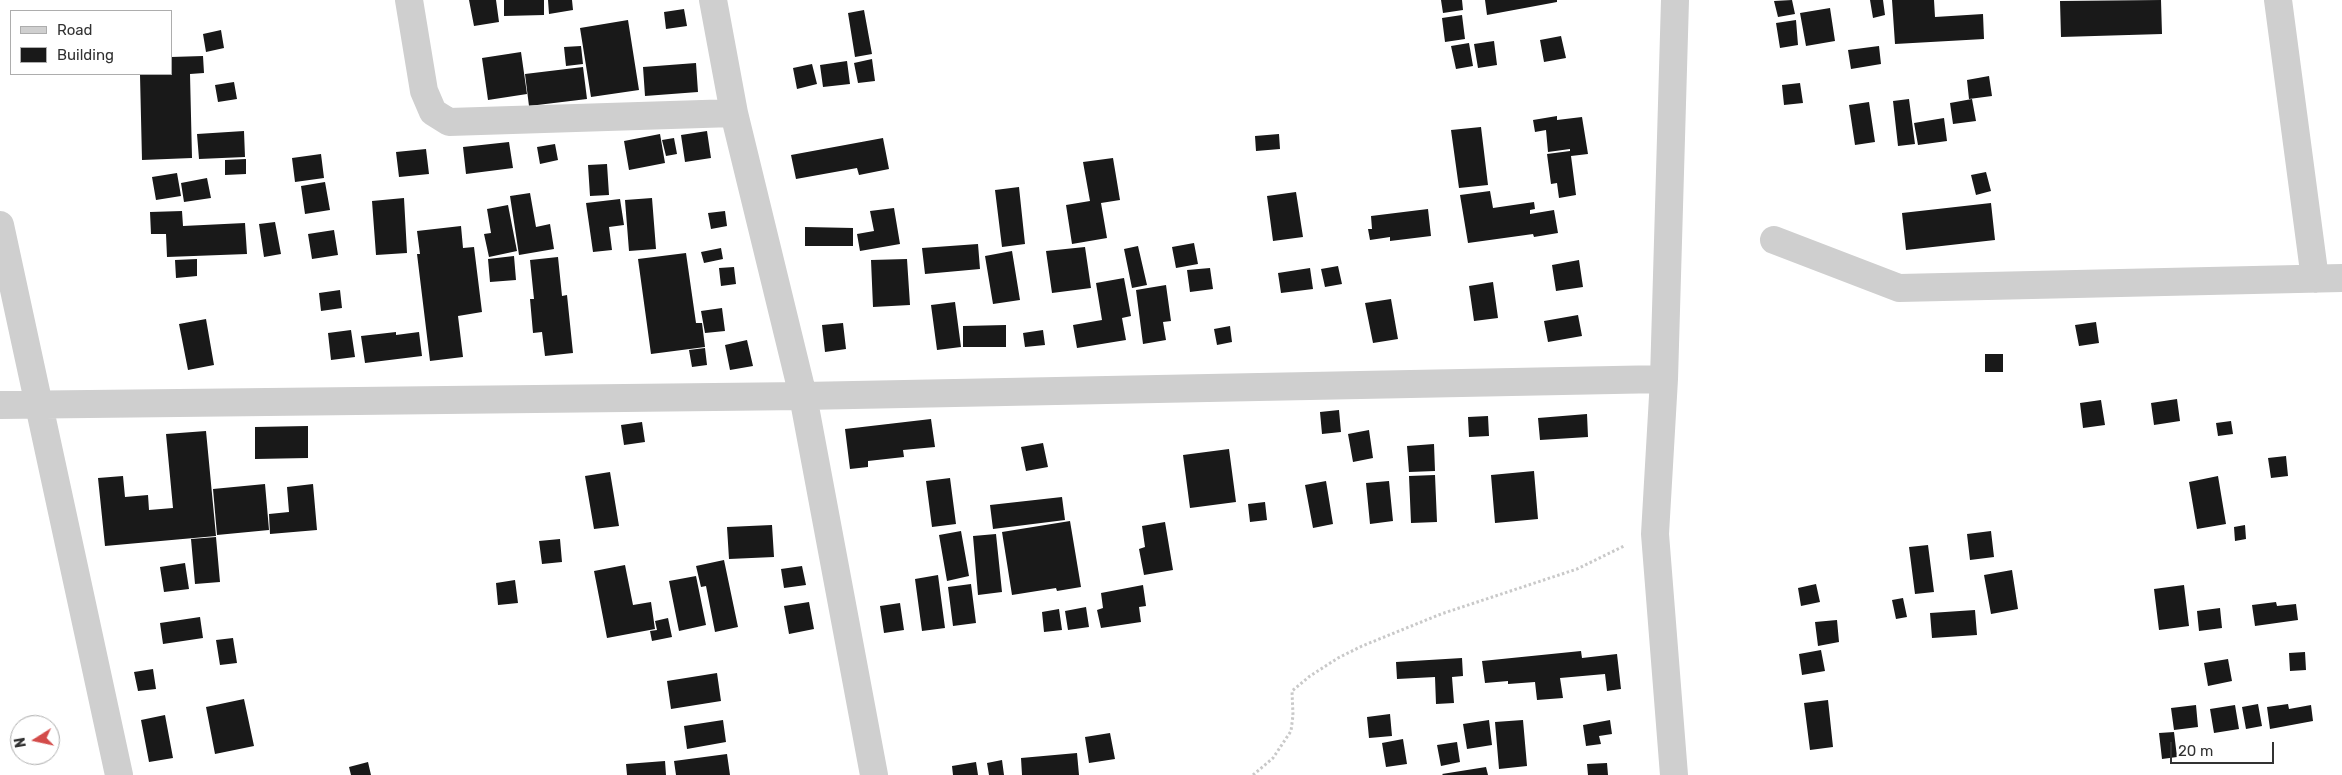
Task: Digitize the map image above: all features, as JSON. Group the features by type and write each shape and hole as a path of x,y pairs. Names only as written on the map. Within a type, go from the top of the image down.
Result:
{"street":[{"path":"409,0 424,91 433,112 449,122 734,113"},
{"path":"713,0 734,113 803,396 874,775"},
{"path":"1674,775 1655,534 1664,379 1675,0"},
{"path":"2278,0 2315,279"},
{"path":"0,225 119,775"},
{"path":"1774,240 1899,288 2342,278"},
{"path":"0,405 803,396 1664,379"}],"path":[{"path":"1253,775 1272,758 1290,731 1293,715 1292,691 1310,676 1338,658 1362,646 1441,614 1577,570 1614,550 1655,534"}],"building":[{"path":"469,0 496,0 499,22 474,26"},
{"path":"504,0 544,0 544,15 504,16"},
{"path":"548,0 572,0 573,10 549,14"},
{"path":"1441,0 1462,0 1463,10 1443,13"},
{"path":"1485,0 1557,0 1557,2 1487,15"},
{"path":"1792,0 1795,14 1778,17 1774,1"},
{"path":"1870,0 1883,0 1885,15 1873,18"},
{"path":"1892,0 1934,0 1935,17 1983,14 1984,39 1895,44"},
{"path":"2161,0 2162,34 2061,37 2060,1"},
{"path":"1830,8 1835,41 1806,46 1800,13"},
{"path":"684,9 687,26 666,29 664,12"},
{"path":"864,10 872,54 855,57 848,13"},
{"path":"1462,15 1465,39 1445,42 1442,18"},
{"path":"628,20 639,90 591,97 580,28"},
{"path":"1796,20 1798,45 1780,48 1776,23"},
{"path":"221,30 224,48 206,52 203,34"},
{"path":"1561,36 1566,58 1544,62 1540,40"},
{"path":"1494,41 1497,65 1478,68 1474,44"},
{"path":"1469,43 1473,66 1456,69 1451,46"},
{"path":"581,46 583,64 566,66 564,47"},
{"path":"1879,46 1881,64 1851,69 1848,50"},
{"path":"521,52 527,94 488,100 482,58"},
{"path":"203,56 204,73 190,74 192,158 142,160 140,75 172,75 172,57"},
{"path":"872,59 875,81 858,83 854,63"},
{"path":"847,61 850,84 823,87 820,65"},
{"path":"696,63 698,92 645,96 643,67"},
{"path":"812,64 817,84 797,89 793,68"},
{"path":"583,67 587,99 529,106 525,74"},
{"path":"1989,76 1992,96 1969,99 1967,80"},
{"path":"234,82 237,99 218,102 215,85"},
{"path":"1800,83 1803,103 1784,105 1782,85"},
{"path":"1909,99 1915,144 1898,146 1893,101"},
{"path":"1972,99 1976,121 1953,124 1950,103"},
{"path":"1869,102 1875,142 1855,145 1849,105"},
{"path":"1557,116 1557,120 1582,117 1588,154 1571,156 1576,195 1559,198 1557,183 1551,184 1547,154 1570,151 1570,149 1548,152 1546,130 1535,132 1533,120"},
{"path":"1944,118 1947,141 1918,145 1914,123"},
{"path":"1481,127 1488,185 1459,188 1451,130"},
{"path":"244,131 245,157 199,159 197,134"},
{"path":"707,131 711,158 685,162 681,135"},
{"path":"660,134 665,163 629,170 624,141"},
{"path":"1279,134 1280,149 1256,151 1255,136"},
{"path":"674,138 677,154 666,156 662,140"},
{"path":"883,138 889,169 859,175 857,168 796,179 791,155"},
{"path":"509,142 513,168 466,174 463,147"},
{"path":"555,144 558,160 540,164 537,147"},
{"path":"426,149 429,174 399,177 396,152"},
{"path":"321,154 324,178 295,182 292,158"},
{"path":"1113,158 1120,200 1101,203 1107,238 1072,244 1066,205 1090,201 1083,162"},
{"path":"246,159 246,174 225,175 225,160"},
{"path":"607,164 609,195 590,196 588,165"},
{"path":"1986,172 1991,191 1976,195 1971,175"},
{"path":"177,173 181,196 156,200 152,177"},
{"path":"207,178 211,198 184,202 181,183"},
{"path":"325,182 330,210 305,214 301,186"},
{"path":"1019,187 1025,244 1002,247 995,190"},
{"path":"1490,191 1493,208 1534,202 1535,209 1530,210 1530,214 1554,210 1558,233 1534,237 1533,234 1468,243 1460,195"},
{"path":"1296,192 1303,237 1273,241 1267,196"},
{"path":"530,193 536,227 550,224 554,249 519,255 510,196"},
{"path":"404,198 407,253 376,255 372,201"},
{"path":"652,198 656,249 629,251 625,200"},
{"path":"620,199 624,225 609,227 612,250 593,252 586,203"},
{"path":"1991,203 1995,240 1906,250 1902,213"},
{"path":"508,205 517,251 489,257 484,234 491,233 487,209"},
{"path":"894,208 900,244 860,251 857,234 874,231 870,211"},
{"path":"1428,209 1431,236 1390,241 1390,237 1370,240 1368,229 1372,229 1371,216"},
{"path":"182,211 183,226 245,223 247,254 167,257 166,234 151,234 150,212"},
{"path":"725,211 727,226 711,229 708,213"},
{"path":"275,222 281,254 264,257 259,224"},
{"path":"461,226 463,248 474,247 482,312 458,316 463,357 430,361 417,254 420,254 417,231"},
{"path":"805,227 853,228 853,246 805,246"},
{"path":"334,230 338,255 312,259 308,234"},
{"path":"1194,243 1198,264 1176,268 1172,247"},
{"path":"978,244 980,269 925,274 922,248"},
{"path":"1138,246 1147,285 1132,288 1124,249"},
{"path":"1085,247 1091,288 1052,293 1046,251"},
{"path":"721,248 723,259 704,263 701,252"},
{"path":"1012,251 1020,300 993,304 985,256"},
{"path":"686,253 696,323 702,323 705,347 651,354 638,259"},
{"path":"514,256 516,280 490,282 488,259"},
{"path":"558,257 562,296 567,295 573,353 545,356 542,332 533,333 530,299 534,299 530,260"},
{"path":"197,259 197,276 176,278 175,260"},
{"path":"907,259 910,305 873,307 871,260"},
{"path":"1579,260 1583,287 1556,291 1552,265"},
{"path":"1338,266 1342,284 1325,287 1321,269"},
{"path":"734,267 736,284 721,286 719,268"},
{"path":"1210,268 1213,289 1190,292 1187,270"},
{"path":"1310,268 1313,289 1281,293 1278,273"},
{"path":"1124,278 1131,316 1122,318 1126,340 1077,348 1073,325 1102,320 1096,283"},
{"path":"1493,282 1498,318 1474,321 1469,286"},
{"path":"1166,285 1171,321 1163,322 1166,340 1143,344 1136,290"},
{"path":"340,290 342,308 321,311 319,293"},
{"path":"1391,299 1398,339 1373,343 1365,303"},
{"path":"955,302 961,347 937,350 931,305"},
{"path":"722,308 725,331 705,333 701,311"},
{"path":"1578,315 1582,336 1548,342 1544,321"},
{"path":"206,319 214,365 188,370 179,324"},
{"path":"2096,322 2099,343 2079,346 2075,325"},
{"path":"843,323 846,349 825,352 822,325"},
{"path":"1006,325 1006,347 963,347 963,326"},
{"path":"1230,326 1232,342 1217,345 1214,329"},
{"path":"351,330 355,357 331,360 328,333"},
{"path":"1043,330 1045,345 1025,347 1023,333"},
{"path":"396,332 396,335 419,332 422,356 365,363 361,336"},
{"path":"747,340 753,366 730,370 725,345"},
{"path":"705,348 707,365 692,367 689,350"},
{"path":"1985,354 2003,354 2003,372 1985,372"},
{"path":"2177,399 2180,421 2154,425 2151,403"},
{"path":"2101,400 2105,425 2083,428 2080,403"},
{"path":"1339,410 1341,432 1322,434 1320,412"},
{"path":"1587,414 1588,437 1540,440 1538,418"},
{"path":"1488,416 1489,436 1469,437 1468,417"},
{"path":"931,419 935,447 903,450 904,457 868,461 868,467 850,469 845,429"},
{"path":"2231,421 2233,434 2218,436 2216,423"},
{"path":"642,422 645,442 624,445 621,425"},
{"path":"308,426 308,458 255,459 255,427"},
{"path":"1369,430 1373,458 1353,462 1348,434"},
{"path":"206,431 216,536 105,546 98,478 123,476 125,497 148,495 149,510 173,508 166,434"},
{"path":"1043,443 1048,467 1026,471 1021,447"},
{"path":"1434,444 1435,471 1409,472 1407,446"},
{"path":"1229,449 1236,502 1190,508 1183,455"},
{"path":"2286,456 2288,476 2271,478 2268,458"},
{"path":"1534,471 1538,519 1495,523 1491,475"},
{"path":"610,472 619,526 594,529 585,476"},
{"path":"1435,475 1437,522 1411,523 1409,476"},
{"path":"2218,476 2226,524 2197,529 2189,482"},
{"path":"950,478 956,524 932,527 926,481"},
{"path":"1326,481 1333,524 1313,528 1305,485"},
{"path":"1389,481 1393,521 1370,524 1366,483"},
{"path":"265,484 269,530 217,535 213,489"},
{"path":"313,484 317,530 270,534 269,514 289,512 287,487"},
{"path":"1062,497 1065,520 993,529 990,505"},
{"path":"1265,502 1267,520 1250,522 1248,504"},
{"path":"1070,521 1081,587 1057,591 1056,588 1012,595 1002,532"},
{"path":"1165,522 1173,570 1144,575 1139,549 1145,547 1142,526"},
{"path":"772,525 774,557 729,559 727,527"},
{"path":"2245,525 2246,539 2235,541 2234,527"},
{"path":"961,531 969,576 947,581 939,535"},
{"path":"1991,531 1994,557 1970,560 1967,534"},
{"path":"996,534 1002,592 978,595 973,536"},
{"path":"216,537 220,582 195,584 191,539"},
{"path":"560,539 562,562 542,564 539,541"},
{"path":"1928,545 1934,592 1915,594 1909,547"},
{"path":"724,560 738,627 715,632 706,586 701,587 696,566"},
{"path":"185,563 189,589 164,592 160,567"},
{"path":"625,565 633,605 651,602 655,629 607,638 594,571"},
{"path":"802,566 806,585 784,588 781,569"},
{"path":"2012,570 2018,609 1991,614 1984,575"},
{"path":"938,575 945,628 922,631 915,579"},
{"path":"696,576 706,625 679,631 669,581"},
{"path":"515,580 518,603 498,605 496,583"},
{"path":"971,584 976,623 953,626 948,587"},
{"path":"1816,584 1820,602 1801,606 1798,588"},
{"path":"1143,585 1146,606 1139,607 1141,622 1101,628 1097,610 1103,608 1101,593"},
{"path":"2184,585 2189,626 2159,630 2154,589"},
{"path":"1903,598 1907,617 1896,619 1892,600"},
{"path":"809,602 814,629 789,634 784,606"},
{"path":"2276,602 2277,606 2296,604 2298,620 2255,626 2252,605"},
{"path":"900,603 904,630 884,633 880,606"},
{"path":"1086,607 1089,627 1068,630 1065,611"},
{"path":"2220,608 2222,628 2199,631 2197,611"},
{"path":"1059,609 1062,630 1044,632 1042,612"},
{"path":"1975,610 1977,635 1932,638 1930,613"},
{"path":"200,617 203,638 163,644 160,623"},
{"path":"668,618 672,637 652,641 650,631 657,630 655,621"},
{"path":"1837,620 1839,642 1818,646 1815,622"},
{"path":"233,638 237,663 220,665 216,640"},
{"path":"1821,650 1825,671 1802,675 1799,654"},
{"path":"1581,651 1582,658 1617,654 1621,689 1607,691 1605,674 1560,678 1563,698 1537,700 1535,682 1508,684 1508,681 1485,683 1482,661"},
{"path":"2305,652 2306,670 2290,671 2289,653"},
{"path":"1462,658 1463,676 1452,677 1454,703 1436,704 1435,677 1397,679 1396,662"},
{"path":"2228,659 2232,681 2208,686 2204,663"},
{"path":"153,669 156,689 138,691 134,672"},
{"path":"717,673 721,701 671,709 667,681"},
{"path":"244,699 254,746 215,754 206,707"},
{"path":"1828,700 1833,747 1810,750 1804,703"},
{"path":"2258,704 2262,726 2246,729 2242,707"},
{"path":"2288,704 2289,709 2311,705 2313,721 2270,729 2267,707"},
{"path":"2196,705 2198,727 2174,730 2171,708"},
{"path":"2235,705 2239,729 2214,733 2210,709"},
{"path":"1390,714 1392,736 1369,738 1367,717"},
{"path":"165,715 173,758 149,762 141,720"},
{"path":"723,720 726,742 687,749 684,726"},
{"path":"1489,720 1492,745 1467,749 1463,724"},
{"path":"1523,720 1527,766 1499,769 1495,722"},
{"path":"1610,720 1612,734 1599,736 1601,744 1586,746 1583,725"},
{"path":"2174,732 2177,757 2162,759 2159,733"},
{"path":"1110,733 1115,759 1089,763 1085,737"},
{"path":"1403,739 1407,764 1386,767 1382,743"},
{"path":"1457,742 1460,762 1441,766 1437,745"},
{"path":"1077,753 1079,775 1022,775 1021,758"},
{"path":"727,754 730,775 676,775 674,761"},
{"path":"1002,760 1004,775 989,775 987,763"},
{"path":"665,761 666,775 627,775 626,764"},
{"path":"368,762 371,775 351,775 349,767"},
{"path":"976,762 978,775 953,775 952,766"},
{"path":"1607,763 1608,775 1588,775 1587,764"},
{"path":"1486,767 1488,775 1442,774"}]}
